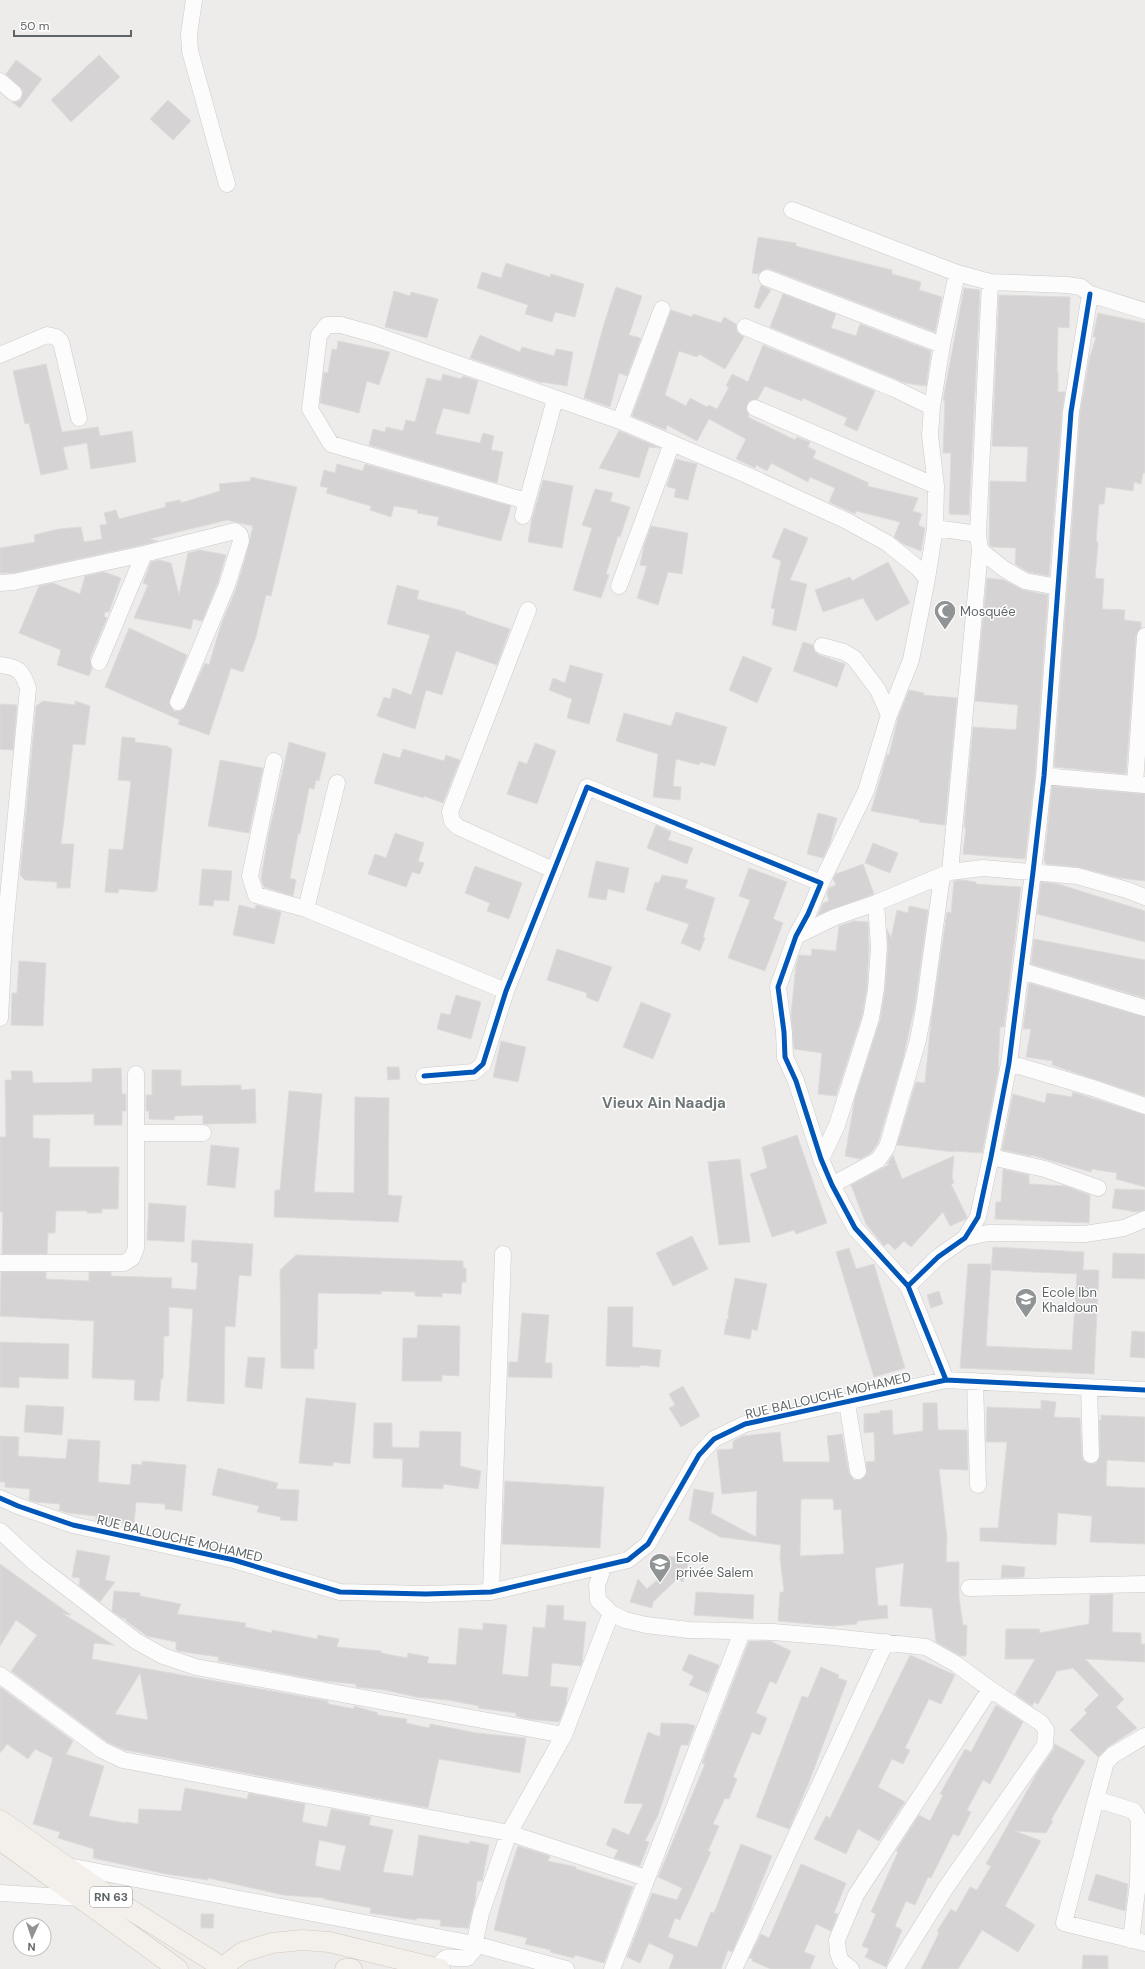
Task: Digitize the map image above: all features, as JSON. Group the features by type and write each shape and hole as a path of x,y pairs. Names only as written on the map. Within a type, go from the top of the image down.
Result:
{"main road":[{"name":"RN 63","path":"0,1820 110,1897 222,1968"},
{"name":"RN 63","path":"0,1840 178,1969"},
{"path":"222,1968 242,1952 272,1943 302,1940 329,1942 439,1969"},
{"path":"345,1969 352,1969"}],"street":[{"path":"194,0 189,34 190,51 227,184"},
{"path":"0,81 14,93"},
{"path":"792,210 958,273 990,282 1067,285 1081,287 1090,294 1145,311"},
{"path":"946,1380 908,1286 855,1228 832,1185 821,1159 796,1081 785,1057 784,1032 778,987 796,936 866,791 889,715 911,660 927,579 935,528 936,486 930,435 932,407 942,344 958,273"},
{"path":"767,278 942,344"},
{"path":"832,1185 878,1160 887,1147 918,1040 924,1008 946,874 979,542 990,282"},
{"path":"966,1238 978,1217 991,1157 1008,1063 1022,971 1044,776 1071,412 1090,294"},
{"path":"620,421 662,309"},
{"path":"555,399 525,508 331,444 310,409 319,335 327,325 341,325 620,421 672,443 847,521 887,543 918,568 927,579"},
{"path":"745,327 895,389 932,407"},
{"path":"0,355 47,335 56,337 61,342 78,418"},
{"path":"755,408 936,486"},
{"path":"619,586 672,443"},
{"path":"935,528 979,542 1004,569 1025,581 1058,587"},
{"path":"0,583 14,582 144,554 235,531 240,535 241,541 227,585 178,702"},
{"path":"99,662 144,554"},
{"path":"528,610 450,812 452,821 458,827 553,870"},
{"path":"1044,776 1140,784 1145,636"},
{"path":"822,646 844,652 854,658 878,690 889,715"},
{"path":"0,665 14,667 23,675 28,688 4,940 0,1018"},
{"path":"274,761 250,876 256,895 306,909 506,991"},
{"path":"306,909 337,783"},
{"path":"424,1076 474,1072 483,1064 506,991 587,787 821,883"},
{"path":"796,936 835,917 876,903 946,874 983,868 1077,876 1127,890 1145,897"},
{"path":"821,1159 837,1125 871,1018 876,989 879,947 876,903"},
{"path":"1022,971 1145,1008"},
{"path":"1008,1063 1093,1088 1145,1106"},
{"path":"0,1263 124,1263 132,1258 136,1248 136,1074"},
{"path":"136,1133 203,1133"},
{"path":"991,1157 1045,1169 1098,1188"},
{"path":"908,1286 938,1258 966,1238 988,1232 1085,1234 1124,1228 1145,1219"},
{"path":"490,1592 503,1254"},
{"name":"RUE BALLOUCHE MOHAMED","path":"0,1498 18,1506 73,1525 234,1560 340,1592 366,1594 490,1592 628,1560 648,1544 699,1455 714,1438 745,1424 847,1403 946,1380 1145,1390"},
{"path":"975,1381 978,1485"},
{"path":"1089,1387 1091,1455"},
{"path":"847,1403 858,1471"},
{"path":"0,1531 36,1564 136,1641 163,1656 196,1667 564,1735"},
{"path":"604,1566 597,1586 598,1600 611,1614 625,1620 653,1626 689,1630 795,1634 926,1647 956,1664 1041,1723 1046,1730 1045,1745 945,1889 895,1969"},
{"path":"969,1588 1145,1584"},
{"path":"439,1969 442,1961 448,1957 462,1958 470,1955 481,1913 509,1833 564,1735 611,1614"},
{"path":"612,1969 742,1632"},
{"path":"734,1969 886,1642"},
{"path":"0,1675 102,1750 123,1760 509,1833 646,1878"},
{"path":"851,1969 841,1961 838,1952 837,1940 856,1895 990,1689"},
{"path":"1096,1799 1134,1811 1139,1820 1138,1942 1064,1922 1096,1799 1106,1762 1113,1755 1145,1736"},
{"path":"65,1866 474,1944 566,1969"},
{"path":"0,1893 81,1898"}],"building":[{"path":"99,55 120,77 71,122 51,100"},
{"path":"16,60 42,79 20,108 12,102 17,102 21,99 23,90 6,74"},
{"path":"168,100 191,121 173,140 150,119"},
{"path":"758,237 796,243 796,246 892,270 892,274 921,282 919,290 942,297 935,332 770,269 765,269 758,274 752,273"},
{"path":"506,263 550,277 551,274 584,284 575,317 555,312 552,322 525,314 528,305 477,288 482,272 501,278"},
{"path":"761,285 771,290 759,309 754,307"},
{"path":"616,287 642,296 629,335 641,338 627,376 619,373 610,407 584,398 604,324"},
{"path":"964,288 980,290 969,515 949,514 951,453 943,453 945,401 943,400"},
{"path":"394,291 410,296 411,292 438,299 427,338 385,327"},
{"path":"783,294 836,314 831,328 856,336 860,324 931,351 926,386 905,383 770,327"},
{"path":"999,295 1070,297 1069,328 1058,327 1058,392 1065,392 1062,411 1049,576 1028,572 1015,564 1016,548 992,547 989,545 990,481 1026,482 1028,447 992,446"},
{"path":"671,310 692,317 693,314 721,323 724,317 736,324 737,332 744,337 725,369 699,354 697,357 679,351 665,395 686,406 690,398 707,407 709,405 717,409 729,387 726,386 732,374 748,382 763,345 875,391 857,431 844,425 847,418 803,398 802,401 765,386 758,399 749,401 746,409 749,415 748,417 795,440 797,437 810,442 808,447 816,451 813,458 869,483 867,486 918,498 913,511 922,514 918,525 925,528 921,551 903,544 894,537 900,522 856,511 855,514 829,502 835,488 810,477 808,482 771,463 767,471 756,465 755,468 736,459 746,439 709,419 697,441 667,425 666,430 632,416"},
{"path":"1098,313 1145,323 1145,473 1143,473 1141,484 1134,482 1133,491 1106,487 1104,504 1099,504 1096,542 1098,542 1095,578 1104,579 1102,609 1125,610 1124,620 1141,622 1141,628 1136,635 1126,774 1054,767 1080,413 1089,360 1096,337 1093,337"},
{"path":"480,335 520,352 522,347 554,356 556,349 573,352 567,386 542,383 470,358"},
{"path":"338,341 390,352 379,385 367,381 359,413 320,403 324,372 328,373 332,349 337,350"},
{"path":"46,364 62,432 98,427 100,436 132,431 136,462 91,469 87,443 63,447 68,469 41,475 29,423 25,424 13,371"},
{"path":"443,374 461,379 463,376 478,381 469,414 443,408 435,434 480,443 483,433 494,436 491,450 503,452 497,483 369,445 373,429 385,432 386,427 403,431 406,420 415,422 427,378 441,381"},
{"path":"619,431 660,448 649,447 639,478 599,468"},
{"path":"676,459 697,464 688,500 674,497 676,489 668,487 667,485"},
{"path":"337,464 363,471 365,464 511,506 501,541 437,525 439,517 417,513 418,510 394,506 391,517 370,510 371,506 326,493 328,488 320,486 324,470 335,473"},
{"path":"251,477 297,487 271,596 266,595 256,637 243,672 231,668 209,735 178,724 180,720 105,687 129,628 187,655 169,703 174,711 184,709 205,663 209,665 221,625 236,589 253,526 227,520 149,539 158,541 151,543 13,573 0,573 0,548 35,542 34,535 59,529 81,527 84,542 102,539 100,525 107,524 104,513 116,510 119,519 166,507 165,503 180,500 181,503 220,491 219,484 250,481"},
{"path":"543,480 573,486 562,548 528,542 532,519"},
{"path":"595,489 613,493 610,501 630,507 620,537 618,536 606,574 609,575 601,598 573,590 592,528 582,525"},
{"path":"651,526 688,533 682,574 668,572 658,605 637,598 647,566 640,565 644,546"},
{"path":"784,528 808,538 790,580 807,584 796,631 772,625 775,609 771,608 781,561 772,557"},
{"path":"200,550 226,555 218,582 202,621 193,619 191,629 134,618 148,585 143,583 151,562 159,560 171,563 179,595 188,553"},
{"path":"888,562 910,603 876,621 863,598 823,612 815,590 850,577 852,581"},
{"path":"104,572 121,578 109,612 105,612 104,616 107,618 90,658 92,668 89,676 57,665 61,650 19,633 39,586 53,583 80,594 85,576"},
{"path":"987,578 1004,580 1023,590 1048,595 1035,775 1025,859 963,854 973,727 1016,730 1018,705 975,701"},
{"path":"397,585 419,591 417,599 466,612 465,614 510,629 497,665 456,651 442,695 426,690 415,729 377,716 384,697 390,699 393,688 411,695 430,635 387,624"},
{"path":"803,642 813,645 815,652 819,655 845,664 837,687 793,671"},
{"path":"743,656 772,668 757,703 729,690"},
{"path":"570,665 603,674 589,724 567,718 572,699 549,690 553,678 565,683"},
{"path":"909,690 924,693 923,695 957,698 945,825 919,822 920,820 871,811 887,755 889,755 898,718"},
{"path":"43,701 75,705 75,701 90,706 85,745 73,744 61,844 74,844 70,888 57,888 57,882 25,880 20,875 36,706"},
{"path":"0,704 17,705 13,750 0,749"},
{"path":"676,712 727,727 715,766 700,762 699,765 676,759 673,786 681,787 680,800 653,797 658,754 616,741 624,713 671,726"},
{"path":"122,737 135,738 135,742 167,746 172,749 157,890 153,892 119,889 118,893 105,892 109,849 123,850 131,781 118,780"},
{"path":"289,742 326,753 319,781 316,780 314,789 309,788 300,834 298,834 290,878 296,880 293,896 264,887 261,879 268,837"},
{"path":"535,743 556,751 537,804 507,794 519,761 527,764"},
{"path":"403,749 444,761 446,755 460,760 443,803 424,796 424,798 374,783 383,753 400,758"},
{"path":"220,760 263,768 249,833 208,826"},
{"path":"1052,786 1145,794 1145,881 1120,878 1078,867 1045,864"},
{"path":"818,813 837,818 830,843 823,858 807,854"},
{"path":"656,825 671,832 668,840 693,848 687,864 647,848"},
{"path":"395,833 424,843 418,861 424,863 420,874 412,872 406,887 368,874 375,854 386,858"},
{"path":"873,843 898,853 890,873 865,863"},
{"path":"596,861 629,868 624,893 608,889 606,900 588,897"},
{"path":"863,864 874,894 818,915 823,903 829,901 827,894 829,888 836,885 833,879 836,874"},
{"path":"475,866 522,883 509,919 487,911 490,903 465,893"},
{"path":"749,868 787,882 773,919 783,923 765,971 728,958 750,900 739,896"},
{"path":"202,869 232,871 229,901 214,900 213,906 199,905"},
{"path":"662,875 688,880 685,888 715,898 703,937 705,938 700,951 681,943 689,924 646,910 655,882 659,883"},
{"path":"962,880 976,882 976,884 1021,887 1004,1027 1000,1027 998,1072 982,1153 954,1152 897,1145 916,1082 925,1083 931,1022 947,912 951,913 954,881"},
{"path":"1041,882 1058,884 1145,911 1145,942 1037,914"},
{"path":"239,905 255,909 256,905 281,912 274,944 233,935"},
{"path":"909,906 928,910 915,1005 903,1059 878,1143 871,1153 860,1159 845,1156 855,1098 880,1020 885,990 888,948 887,929 891,938 897,910 908,913"},
{"path":"854,921 868,922 869,947 867,988 862,1016 836,1096 818,1094 822,1053 794,1049 791,1015 796,965 799,955 811,956 812,949 836,951 839,926"},
{"path":"1034,939 1145,960 1145,998 1031,964"},
{"path":"557,949 612,967 598,1002 586,997 587,993 547,980"},
{"path":"19,961 46,963 43,1026 11,1025 12,993 17,993"},
{"path":"1029,983 1145,1017 1145,1096 1052,1065 1053,1061 1026,1057 1031,1029 1023,1029"},
{"path":"456,995 481,1002 471,1039 437,1029 441,1013 450,1015"},
{"path":"641,1002 671,1014 653,1059 623,1047"},
{"path":"501,1041 526,1047 518,1082 493,1077"},
{"path":"387,1067 399,1067 400,1079 388,1080"},
{"path":"121,1068 122,1094 126,1094 126,1111 122,1111 122,1125 94,1125 94,1114 33,1115 33,1138 50,1139 49,1167 119,1167 118,1209 102,1209 102,1213 87,1213 87,1211 56,1211 55,1233 48,1233 47,1254 2,1254 3,1212 0,1212 0,1137 6,1137 5,1080 12,1080 11,1071 32,1071 33,1083 92,1082 92,1069"},
{"path":"152,1070 181,1070 181,1086 241,1085 241,1090 255,1089 256,1123 203,1124 203,1115 175,1116 174,1120 149,1119 149,1111 146,1111 146,1095 152,1095"},
{"path":"289,1091 322,1094 314,1192 354,1193 355,1097 389,1098 388,1195 402,1196 398,1222 274,1217 275,1190 280,1190"},
{"path":"1073,1092 1145,1115 1145,1187 1116,1179 1117,1173 1092,1169 1091,1172 1031,1155 1002,1150 1013,1094 1045,1103 1047,1093 1072,1097"},
{"path":"797,1135 827,1223 796,1234 794,1230 772,1237 750,1174 767,1168 762,1147"},
{"path":"211,1145 239,1148 235,1188 207,1185"},
{"path":"893,1155 902,1179 954,1156 952,1177 954,1183 951,1184 967,1217 966,1219 950,1226 943,1212 911,1247 904,1241 895,1250 888,1243 884,1246 866,1224 851,1185 890,1164 887,1164"},
{"path":"740,1159 750,1242 719,1245 708,1162"},
{"path":"1003,1169 1029,1175 1029,1184 1065,1186 1090,1195 1089,1223 995,1219 996,1202 1001,1202"},
{"path":"1115,1189 1145,1190 1145,1210 1137,1212 1112,1208"},
{"path":"149,1203 186,1206 184,1242 147,1240"},
{"path":"692,1236 708,1269 673,1286 656,1253"},
{"path":"192,1240 253,1244 251,1276 239,1275 235,1327 225,1326 224,1404 187,1401 193,1309 169,1307 169,1336 164,1336 163,1379 161,1379 159,1401 134,1400 135,1380 92,1378 94,1321 0,1316 1,1272 46,1272 46,1279 89,1281 89,1272 111,1272 111,1276 172,1278 171,1288 196,1290 198,1263 191,1262"},
{"path":"993,1247 1084,1252 1083,1270 1099,1270 1094,1374 960,1368 968,1264 991,1264 986,1346 1072,1350 1077,1274 991,1270"},
{"path":"849,1248 856,1269 874,1264 905,1368 874,1377 836,1252"},
{"path":"1113,1253 1145,1254 1145,1279 1112,1278"},
{"path":"296,1255 463,1261 463,1268 466,1268 466,1282 462,1282 461,1294 442,1293 442,1297 415,1296 415,1292 381,1291 381,1294 318,1293 317,1349 314,1349 314,1369 281,1368 280,1270"},
{"path":"735,1278 767,1284 757,1331 752,1329 750,1339 724,1334 727,1319 729,1319 728,1314"},
{"path":"939,1291 943,1304 931,1308 927,1295"},
{"path":"608,1307 633,1307 632,1347 661,1350 659,1367 640,1365 640,1367 606,1366"},
{"path":"522,1313 549,1315 545,1363 552,1363 552,1378 508,1377 509,1362 518,1362"},
{"path":"418,1325 460,1326 459,1376 442,1375 442,1381 402,1381 403,1338 417,1338"},
{"path":"1132,1331 1145,1332 1145,1358 1130,1357"},
{"path":"0,1342 69,1344 68,1379 19,1377 19,1388 0,1387"},
{"path":"248,1357 265,1358 262,1389 245,1387"},
{"path":"683,1386 700,1416 681,1427 669,1408 675,1405 669,1394"},
{"path":"306,1398 356,1403 350,1464 333,1462 333,1466 299,1463"},
{"path":"1041,1400 1056,1402 1054,1417 1080,1418 1082,1456 1083,1460 1091,1464 1096,1463 1100,1455 1099,1420 1101,1420 1101,1415 1145,1417 1145,1462 1107,1460 1106,1486 1145,1488 1145,1544 1090,1542 1092,1516 1058,1513 1056,1545 980,1541 980,1528 998,1528 1007,1442 986,1442 987,1407 1041,1409"},
{"path":"923,1403 937,1403 938,1430 967,1430 968,1470 939,1469 947,1537 946,1562 959,1562 959,1598 963,1625 967,1625 966,1656 961,1656 936,1642 932,1608 900,1606 904,1563 875,1568 878,1606 887,1605 888,1618 857,1621 857,1624 833,1626 778,1621 780,1592 784,1592 780,1558 781,1545 720,1537 689,1520 694,1489 714,1493 711,1513 756,1537 757,1491 722,1494 717,1450 733,1449 733,1441 743,1436 780,1432 783,1462 830,1462 827,1436 842,1434 849,1473 854,1480 860,1480 867,1474 866,1462 875,1461 874,1432 864,1433 864,1414 880,1413 880,1411 892,1410 893,1435 923,1431","holes":["801,1499 833,1499 834,1510 841,1509 844,1554 800,1556"]},
{"path":"26,1405 64,1407 62,1435 24,1432"},
{"path":"374,1423 392,1423 392,1447 419,1448 420,1431 461,1432 460,1466 481,1471 478,1489 443,1484 443,1489 402,1487 403,1459 373,1458"},
{"path":"0,1436 19,1437 18,1456 66,1459 68,1439 100,1441 98,1482 130,1485 132,1464 142,1465 142,1461 186,1465 182,1511 165,1509 165,1504 136,1502 134,1524 96,1520 96,1516 68,1513 59,1510 60,1504 29,1500 30,1489 5,1487 5,1482 0,1482"},
{"path":"218,1468 278,1483 276,1489 299,1490 297,1521 280,1520 281,1517 257,1512 259,1506 212,1495"},
{"path":"505,1481 604,1487 600,1548 502,1544"},
{"path":"77,1550 110,1556 105,1580 115,1582 100,1602 79,1585 80,1578 72,1577"},
{"path":"669,1556 689,1560 683,1582 677,1579 653,1602 652,1608 630,1602 638,1579 647,1589 668,1570 662,1564"},
{"path":"0,1564 71,1615 63,1614 114,1645 94,1643 92,1659 328,1701 328,1704 354,1709 354,1706 378,1713 377,1715 407,1719 406,1723 429,1728 430,1724 477,1733 526,1738 520,1773 439,1759 428,1808 125,1750 107,1742 11,1671 37,1635 16,1620 0,1646","holes":["140,1673 148,1720 115,1714"]},
{"path":"1002,1565 1025,1567 1024,1577 1001,1578"},
{"path":"114,1591 140,1593 140,1596 181,1604 177,1614 246,1623 245,1627 272,1633 272,1630 317,1639 318,1635 339,1639 337,1647 381,1651 381,1653 407,1658 408,1653 429,1657 427,1663 456,1665 459,1628 483,1630 483,1623 507,1625 502,1674 528,1677 533,1627 545,1628 547,1605 564,1606 563,1620 586,1622 582,1663 581,1666 552,1663 550,1686 568,1688 566,1704 559,1722 528,1719 516,1716 516,1713 478,1708 479,1706 448,1700 416,1697 385,1690 356,1687 356,1684 324,1681 218,1661 219,1657 178,1651 176,1650 176,1642 147,1636 126,1621 126,1619 112,1611"},
{"path":"696,1592 754,1595 753,1619 694,1615"},
{"path":"1113,1594 1112,1632 1141,1633 1141,1644 1145,1644 1145,1662 1085,1659 1124,1699 1116,1707 1137,1728 1108,1747 1098,1757 1070,1730 1087,1713 1084,1710 1099,1695 1073,1668 1057,1671 1038,1704 1034,1702 1032,1706 1015,1694 1035,1659 1005,1659 1006,1629 1040,1629 1039,1633 1089,1624 1090,1595"},
{"path":"749,1641 770,1641 791,1651 776,1684 770,1681 756,1713 767,1718 760,1735 752,1732 733,1777 737,1779 729,1799 725,1798 713,1824 719,1826 708,1851 711,1852 680,1920 675,1918 668,1937 697,1947 711,1912 714,1913 741,1844 772,1856 732,1952 728,1950 721,1969 669,1969 674,1955 649,1943 640,1963 627,1957 652,1893 677,1900 682,1888 658,1877 705,1764 702,1763"},
{"path":"689,1654 719,1665 708,1693 689,1685 694,1676 682,1670"},
{"path":"910,1655 955,1675 941,1704 929,1699 905,1748 910,1750 903,1764 892,1759 878,1787 905,1802 879,1841 858,1829 846,1854 814,1839 826,1816 830,1818"},
{"path":"821,1667 839,1675 838,1678 847,1681 809,1782 789,1829 756,1817 802,1696 808,1698"},
{"path":"0,1687 73,1741 66,1754 104,1766 89,1816 138,1824 139,1809 181,1811 185,1788 247,1799 249,1793 305,1804 302,1822 327,1827 331,1809 371,1817 369,1825 393,1830 383,1872 413,1876 419,1835 469,1844 470,1841 489,1845 482,1881 477,1881 475,1901 468,1928 440,1926 441,1920 417,1918 416,1920 370,1913 371,1908 324,1899 325,1898 283,1895 208,1878 208,1880 166,1874 93,1858 94,1849 58,1838 60,1832 33,1824 53,1758 35,1749 28,1759 7,1744 0,1753","holes":["319,1840 346,1846 340,1871 315,1866"]},
{"path":"996,1705 1023,1722 990,1784 983,1780 967,1810 971,1812 959,1836 953,1834 931,1878 928,1877 915,1905 906,1901 895,1926 902,1930 886,1967 865,1957 869,1949 862,1946 876,1914 871,1912 898,1852 896,1851 919,1815 930,1821 943,1795 940,1794 965,1749 971,1752"},
{"path":"661,1723 689,1724 695,1726 688,1745 681,1745 658,1815 645,1841 649,1842 640,1866 614,1858 618,1850 606,1845 613,1828 629,1835 643,1804 624,1803 648,1732 660,1737"},
{"path":"1055,1744 1085,1761 1051,1820 1053,1821 1046,1833 1015,1831 1041,1841 1005,1906 1035,1925 1018,1952 982,1930 958,1969 921,1969 939,1933 937,1931 951,1909 956,1912 970,1887 977,1890 991,1866 986,1864 1037,1773 1053,1750"},
{"path":"518,1846 550,1856 548,1861 576,1867 576,1869 633,1887 604,1963 575,1955 574,1958 550,1952 551,1950 525,1944 527,1938 494,1930 506,1882"},
{"path":"801,1864 846,1883 834,1913 838,1914 831,1931 816,1924 804,1952 815,1956 810,1969 771,1969 752,1961 753,1959 749,1958 761,1934 769,1938"},
{"path":"1096,1874 1128,1884 1125,1911 1088,1900"},
{"path":"201,1914 214,1914 213,1928 201,1928"},
{"path":"1083,1955 1108,1956 1108,1969 1082,1969"}],"cycle path":[{"path":"908,1286 938,1257 965,1238 978,1217 1009,1063 1044,776 1071,412 1090,294"},
{"path":"424,1076 474,1072 483,1064 506,991 587,787 821,883 808,914 796,936 778,987 784,1032 785,1057 796,1081 821,1159 832,1185 855,1228 908,1286 946,1380"},
{"path":"0,1498 18,1506 73,1525 234,1560 340,1592 426,1594 491,1592 628,1560 648,1544 699,1455 714,1439 745,1424 946,1380 1145,1390"}],"place":[{"name":"Mosquée","path":"945,630"},
{"name":"Ecole Ibn Khaldoun","path":"1026,1318"},
{"name":"Ecole privée Salem","path":"660,1584"}],"district":[{"name":"Vieux Ain Naadja","path":"664,1103"}]}
